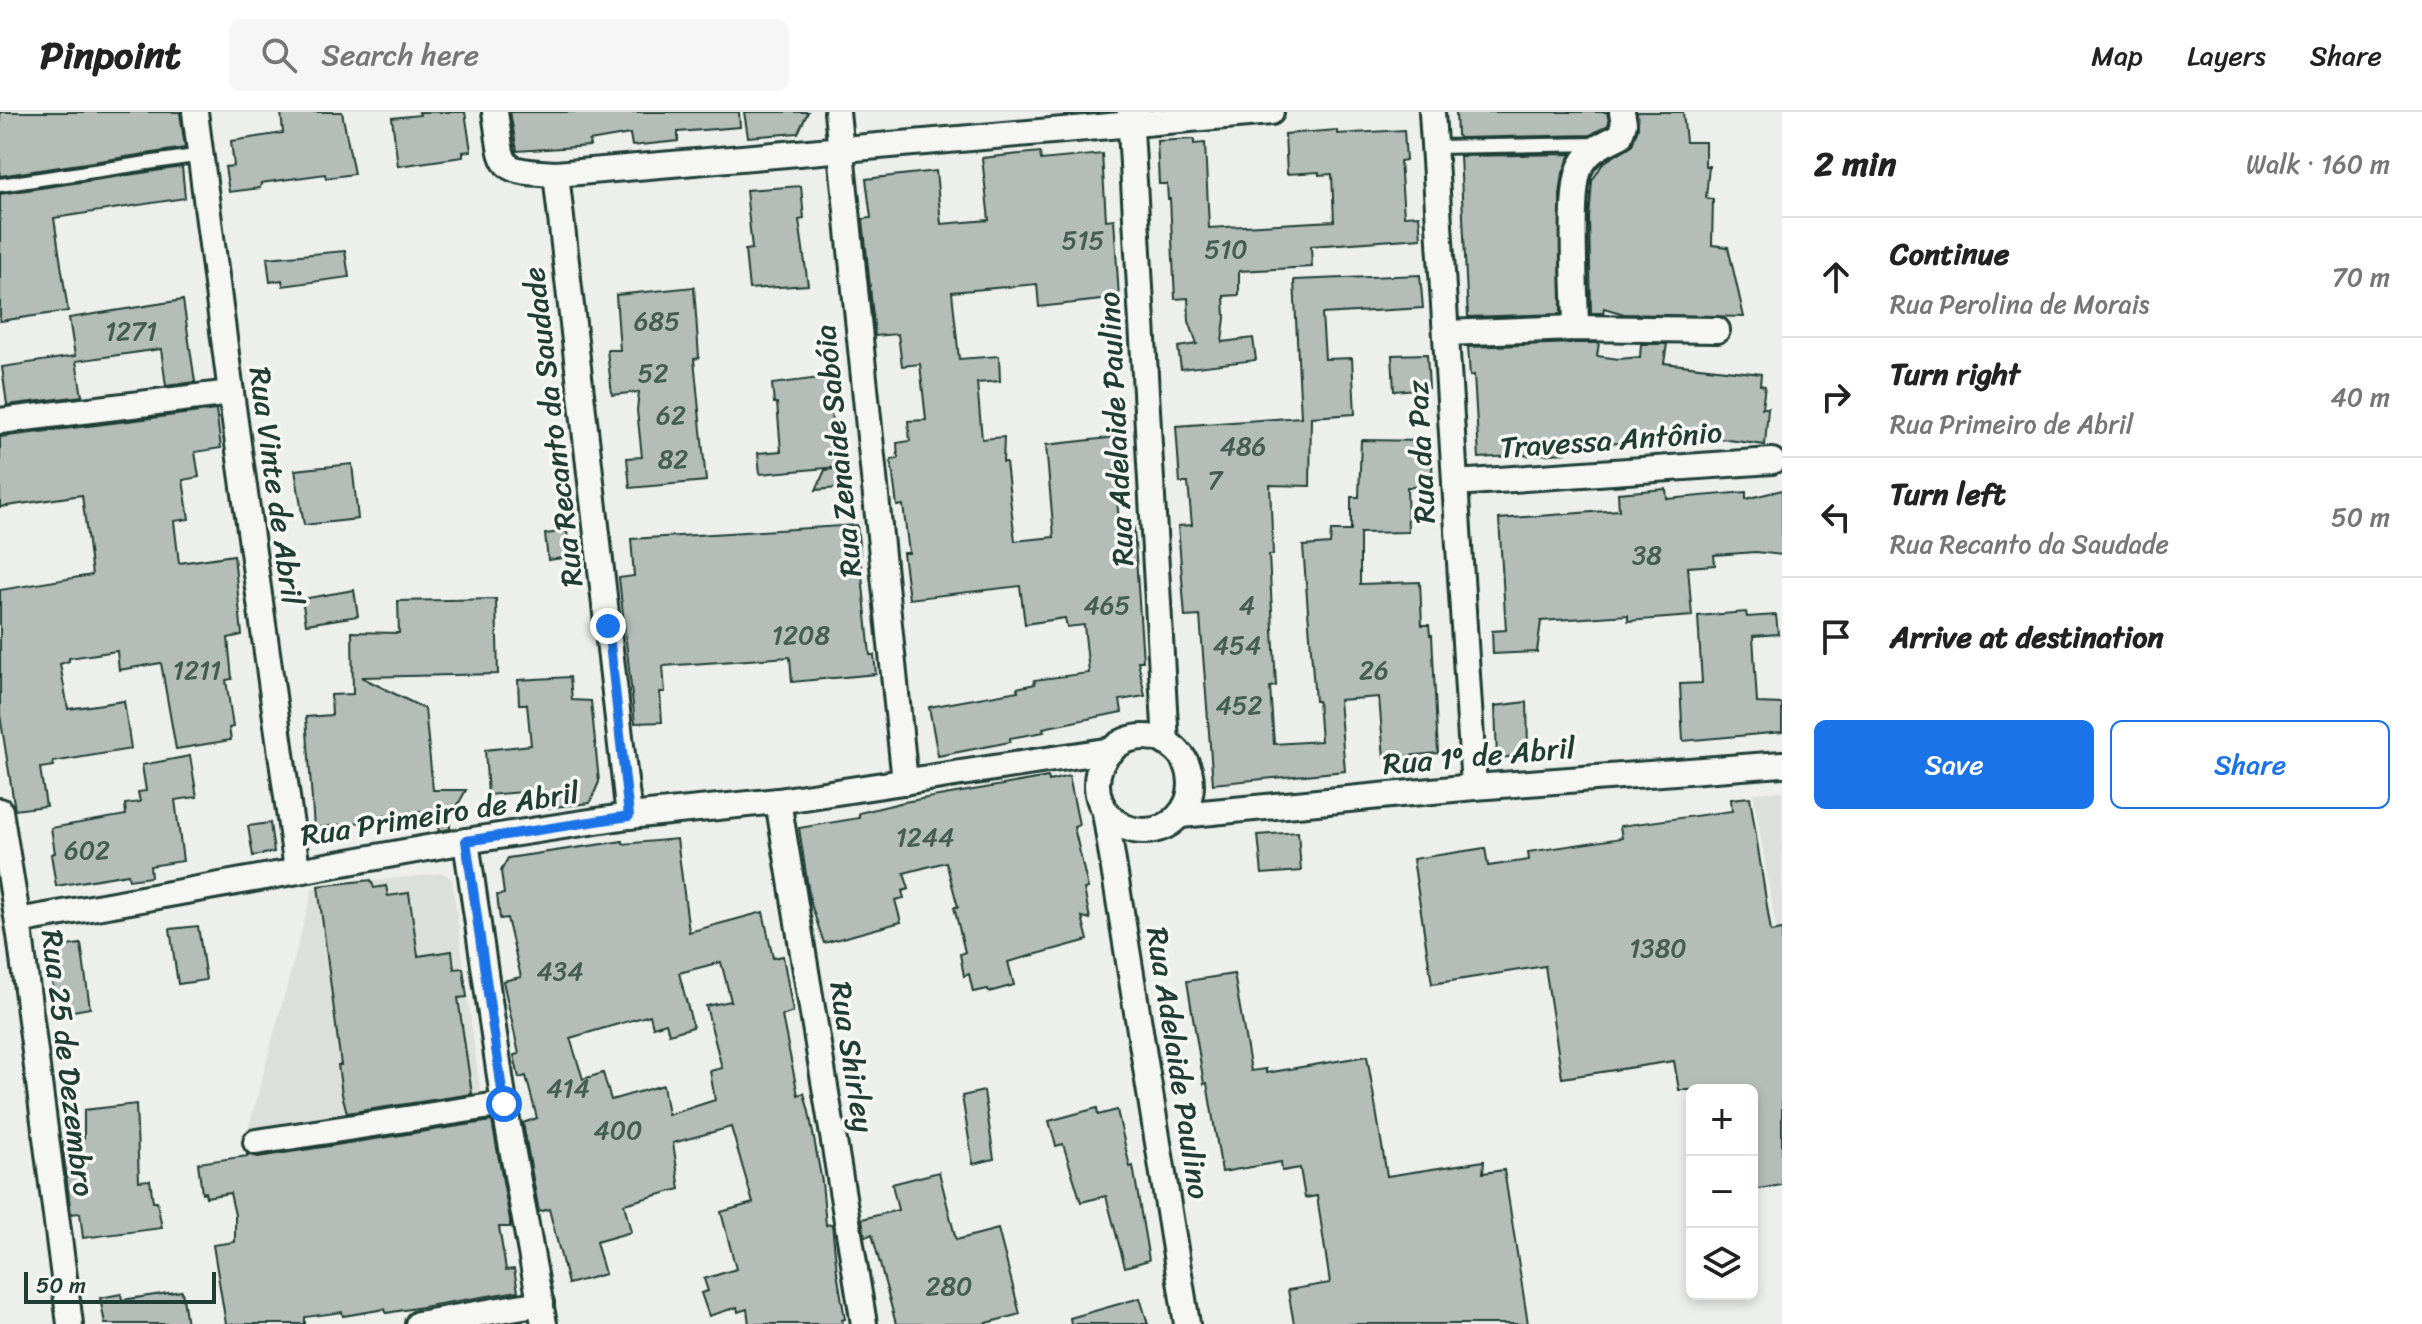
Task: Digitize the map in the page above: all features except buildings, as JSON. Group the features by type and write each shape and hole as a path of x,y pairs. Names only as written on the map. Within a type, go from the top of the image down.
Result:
{"street":[{"name":"Rua Vinte de Abril","path":"195,112 297,869"},
{"path":"495,112 502,158 509,168 517,172 556,174 839,149 1131,118 1271,112"},
{"name":"Rua Zenaide Sabóia","path":"837,112 905,782"},
{"name":"Rua da Paz","path":"1432,112 1474,787"},
{"path":"1576,328 1574,180 1590,153 1620,136 1624,123 1622,112"},
{"name":"Rua Adelaide Paulino","path":"1131,118 1166,743"},
{"name":"Rua Recanto da Saudade","path":"556,174 629,816"},
{"path":"1446,333 1576,328 1717,330"},
{"path":"0,421 231,393"},
{"name":"Travessa Antônio","path":"1455,483 1772,461"},
{"path":"1138,737 1166,743 1177,751 1190,775 1191,789 1181,815 1164,828 1142,832 1122,826 1105,812 1097,791 1097,779 1105,758 1124,741 1138,737"},
{"name":"Rua Primeiro de Abril","path":"18,921 466,841 629,816 778,801 1112,750"},
{"name":"Rua 1º de Abril","path":"1181,815 1474,787 1782,764"},
{"name":"Rua Shirley","path":"778,801 864,1324"},
{"name":"Rua 25 de Dezembro","path":"0,811 18,921 70,1324"},
{"name":"Rua Adelaide Paulino","path":"1105,812 1187,1324"},
{"path":"418,1324 542,1314 504,1104 466,841"},
{"path":"256,1142 504,1104"}],"lane":[{"path":"1435,147 1602,144"},
{"path":"0,185 201,155"}],"shaded area":[{"path":"1782,791 1782,962 1753,793"},
{"path":"443,873 452,879 481,1096 246,1138 313,888"}],"route":[{"path":"504,1104 466,841 629,816 608,626"}]}
